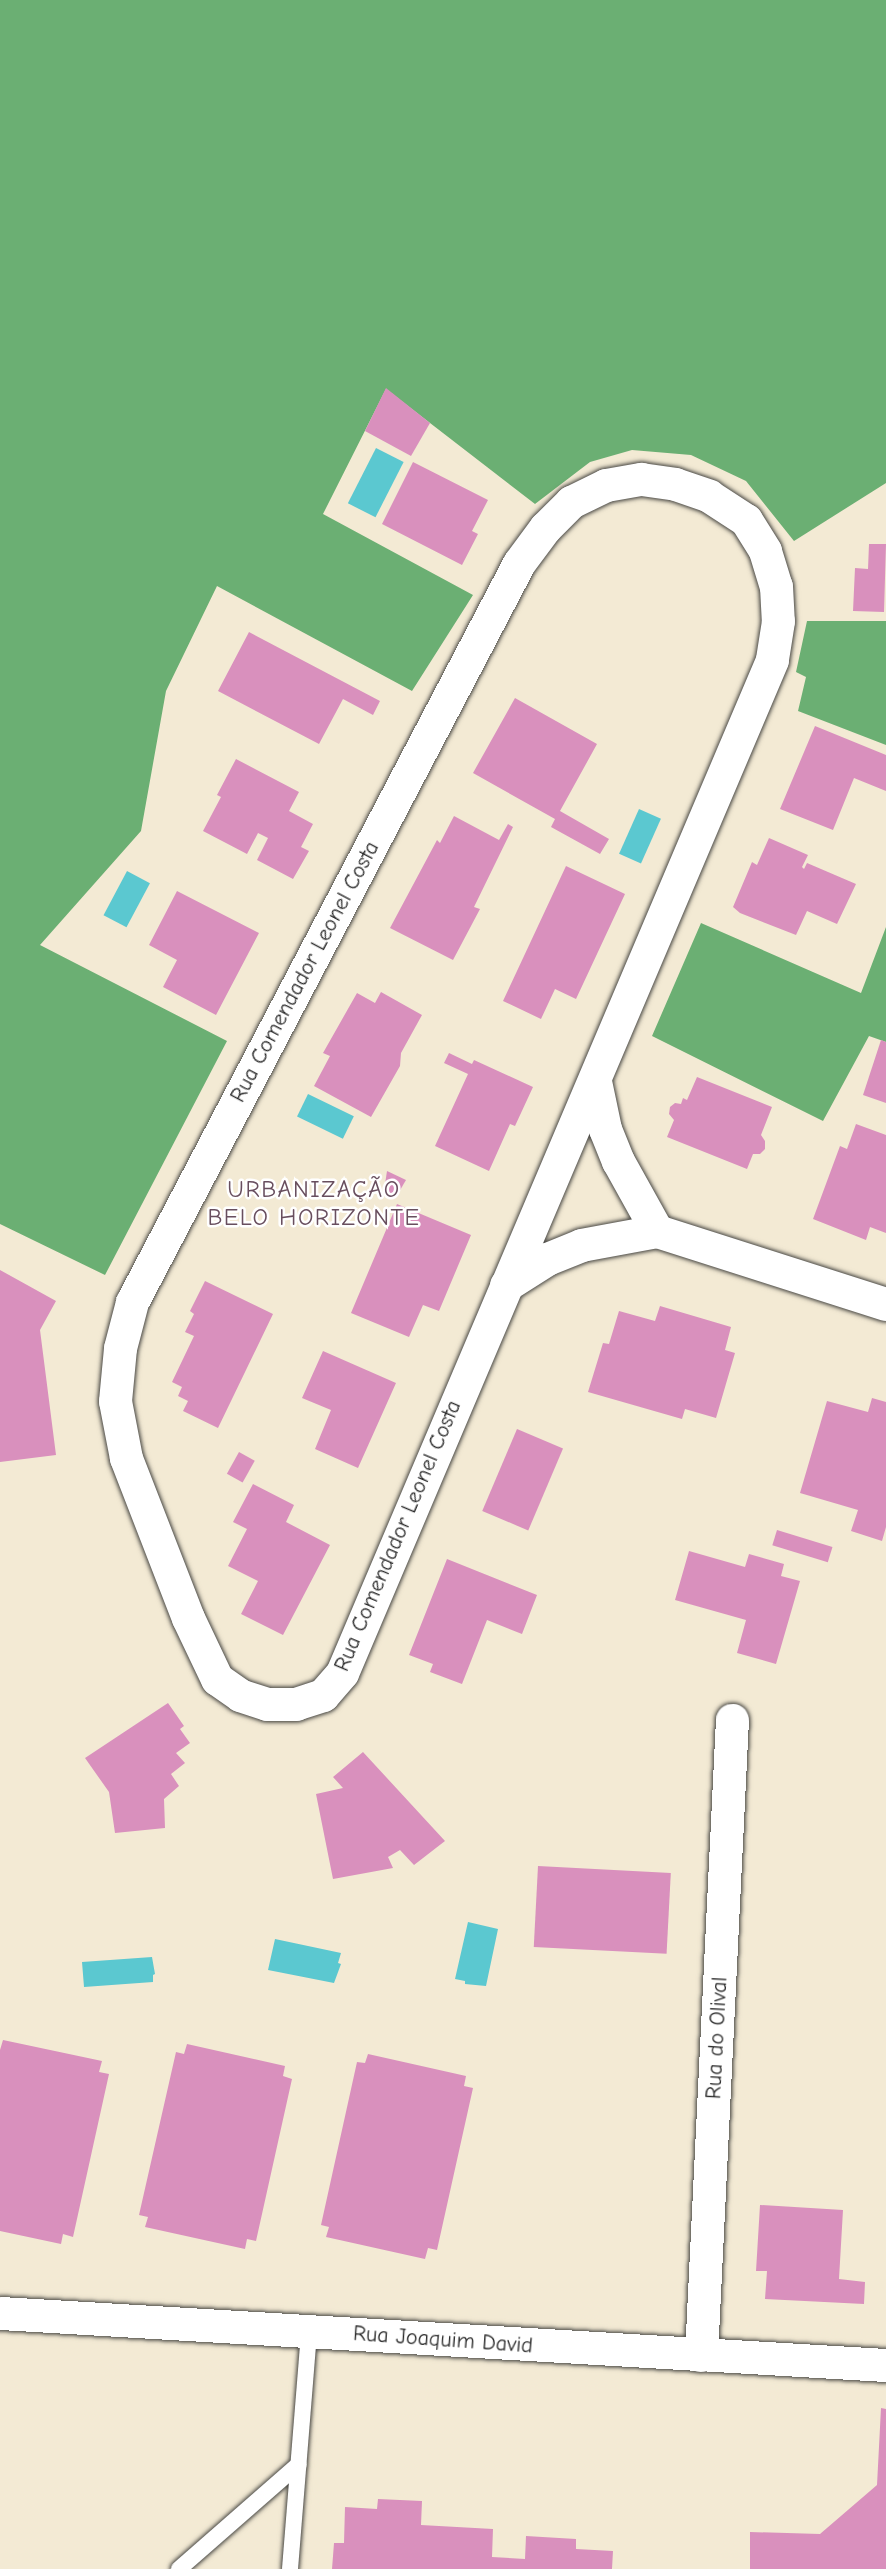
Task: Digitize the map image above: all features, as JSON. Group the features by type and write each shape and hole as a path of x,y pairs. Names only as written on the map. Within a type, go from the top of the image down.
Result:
{"street":[{"name":"Rua Comendador Leonel Costa","path":"641,479 675,484 710,496 746,520 765,551 776,586 778,621 772,660 595,1081 506,1285 342,1673 323,1695 296,1704 267,1704 240,1695 217,1679 188,1618 126,1458 115,1401 120,1348 132,1302 519,563 546,528 571,502 606,484 641,479"},
{"path":"595,1081 605,1128 618,1161 657,1231"},
{"path":"506,1285 547,1259 580,1245 657,1231 886,1304"},
{"name":"Rua do Olival","path":"701,2355 732,1720"},
{"name":"Rua Joaquim David","path":"0,2313 886,2365"}],"lane":[{"path":"290,2569 309,2331"},
{"path":"179,2569 299,2464"}],"green space":[{"path":"0,0 886,0 886,483 794,541 746,481 691,455 632,450 590,462 535,504 386,389 323,514 473,595 412,691 217,586 166,691 141,831 40,945 227,1041 105,1275 0,1224"},
{"path":"807,621 886,621 886,745 798,711 806,677 796,672"},
{"path":"701,923 861,993 886,927 886,1042 869,1036 823,1121 652,1036"}],"water":[{"path":"376,448 404,462 375,517 348,503"},
{"path":"639,809 661,819 641,864 619,854"},
{"path":"127,871 150,883 126,927 104,915"},
{"path":"308,1094 354,1116 343,1139 297,1116"},
{"path":"468,1922 498,1929 486,1986 465,1984 465,1981 455,1979"},
{"path":"275,1939 341,1953 338,1963 341,1964 334,1983 268,1970"},
{"path":"152,1957 155,1974 153,1982 84,1987 82,1962"}],"building":[{"path":"386,388 430,423 411,456 365,431"},
{"path":"413,462 488,500 472,531 478,534 462,565 382,524"},
{"path":"869,544 886,544 884,612 853,611 855,568 868,569"},
{"path":"249,632 380,701 373,715 343,699 319,744 218,691"},
{"path":"515,698 597,744 560,811 609,839 600,854 551,827 555,819 473,773"},
{"path":"815,726 886,755 886,791 854,778 833,830 780,809"},
{"path":"236,759 299,792 289,811 313,824 301,847 309,851 293,879 257,860 268,838 258,833 247,854 203,831 221,797 217,795"},
{"path":"454,816 499,840 508,824 513,827 474,907 480,909 453,960 390,928 437,840 440,843"},
{"path":"769,838 808,855 802,867 804,869 807,863 856,884 837,924 807,911 796,935 740,913 733,907 752,862 757,865"},
{"path":"566,866 625,894 576,999 555,989 541,1019 503,1001"},
{"path":"177,891 259,933 216,1015 163,987 177,960 149,945"},
{"path":"381,992 422,1015 401,1053 400,1066 371,1117 314,1086 330,1056 323,1053 357,993 375,1003"},
{"path":"881,1040 886,1042 886,1103 863,1095"},
{"path":"449,1053 472,1064 474,1060 533,1087 515,1126 510,1124 489,1171 435,1146 468,1074 444,1063"},
{"path":"697,1077 772,1107 761,1135 765,1141 765,1149 760,1154 753,1154 747,1169 667,1137 674,1120 669,1114 670,1107 675,1103 681,1104 683,1098 687,1100"},
{"path":"856,1124 886,1135 886,1233 870,1227 866,1240 813,1219 840,1146 847,1149"},
{"path":"387,1171 406,1180 396,1197 384,1191"},
{"path":"397,1204 471,1235 439,1311 423,1305 409,1337 351,1313"},
{"path":"0,1270 56,1301 40,1330 56,1455 0,1462"},
{"path":"205,1281 273,1314 218,1428 183,1411 188,1401 178,1396 182,1387 172,1382 194,1336 185,1332 194,1314 190,1311"},
{"path":"660,1306 731,1327 725,1350 735,1353 716,1418 685,1409 682,1419 588,1392 603,1343 609,1344 619,1311 655,1321"},
{"path":"323,1351 396,1383 358,1468 315,1449 331,1410 302,1398"},
{"path":"872,1398 886,1402 886,1527 882,1541 851,1531 858,1510 800,1493 827,1401 868,1412"},
{"path":"517,1429 563,1449 528,1530 482,1511"},
{"path":"239,1452 255,1461 243,1483 227,1474"},
{"path":"253,1484 294,1505 286,1522 330,1545 283,1635 241,1614 258,1581 228,1566 247,1529 233,1522"},
{"path":"777,1530 832,1547 828,1562 772,1545"},
{"path":"689,1551 745,1567 749,1554 784,1564 781,1576 800,1581 776,1664 737,1653 746,1620 675,1600"},
{"path":"447,1559 537,1595 522,1634 487,1620 462,1684 430,1672 433,1664 409,1655"},
{"path":"168,1703 184,1726 180,1729 190,1743 176,1753 185,1763 171,1774 179,1786 164,1799 165,1828 115,1833 109,1792 85,1758"},
{"path":"363,1752 445,1841 414,1865 400,1850 388,1857 393,1868 333,1879 316,1794 343,1788 333,1777"},
{"path":"538,1866 671,1873 667,1954 534,1947"},
{"path":"3,2040 102,2061 99,2072 109,2074 73,2237 63,2234 61,2244 0,2231 0,2050"},
{"path":"187,2044 285,2066 283,2076 292,2079 256,2241 247,2239 245,2249 145,2227 148,2217 139,2215 176,2052 184,2054"},
{"path":"368,2054 466,2076 464,2086 473,2088 437,2250 428,2248 425,2259 326,2237 329,2227 321,2225 357,2062 365,2063"},
{"path":"760,2205 843,2210 839,2279 865,2282 864,2304 765,2299 767,2271 756,2271"},
{"path":"881,2408 886,2409 886,2569 750,2569 750,2532 820,2534 877,2485"},
{"path":"378,2499 422,2501 421,2525 493,2529 492,2557 525,2559 526,2536 576,2539 576,2549 613,2551 612,2569 332,2569 334,2543 344,2543 345,2507 377,2509"}],"district":[{"name":"URBANIZAÇÃO BELO HORIZONTE","path":"314,1204"}]}
